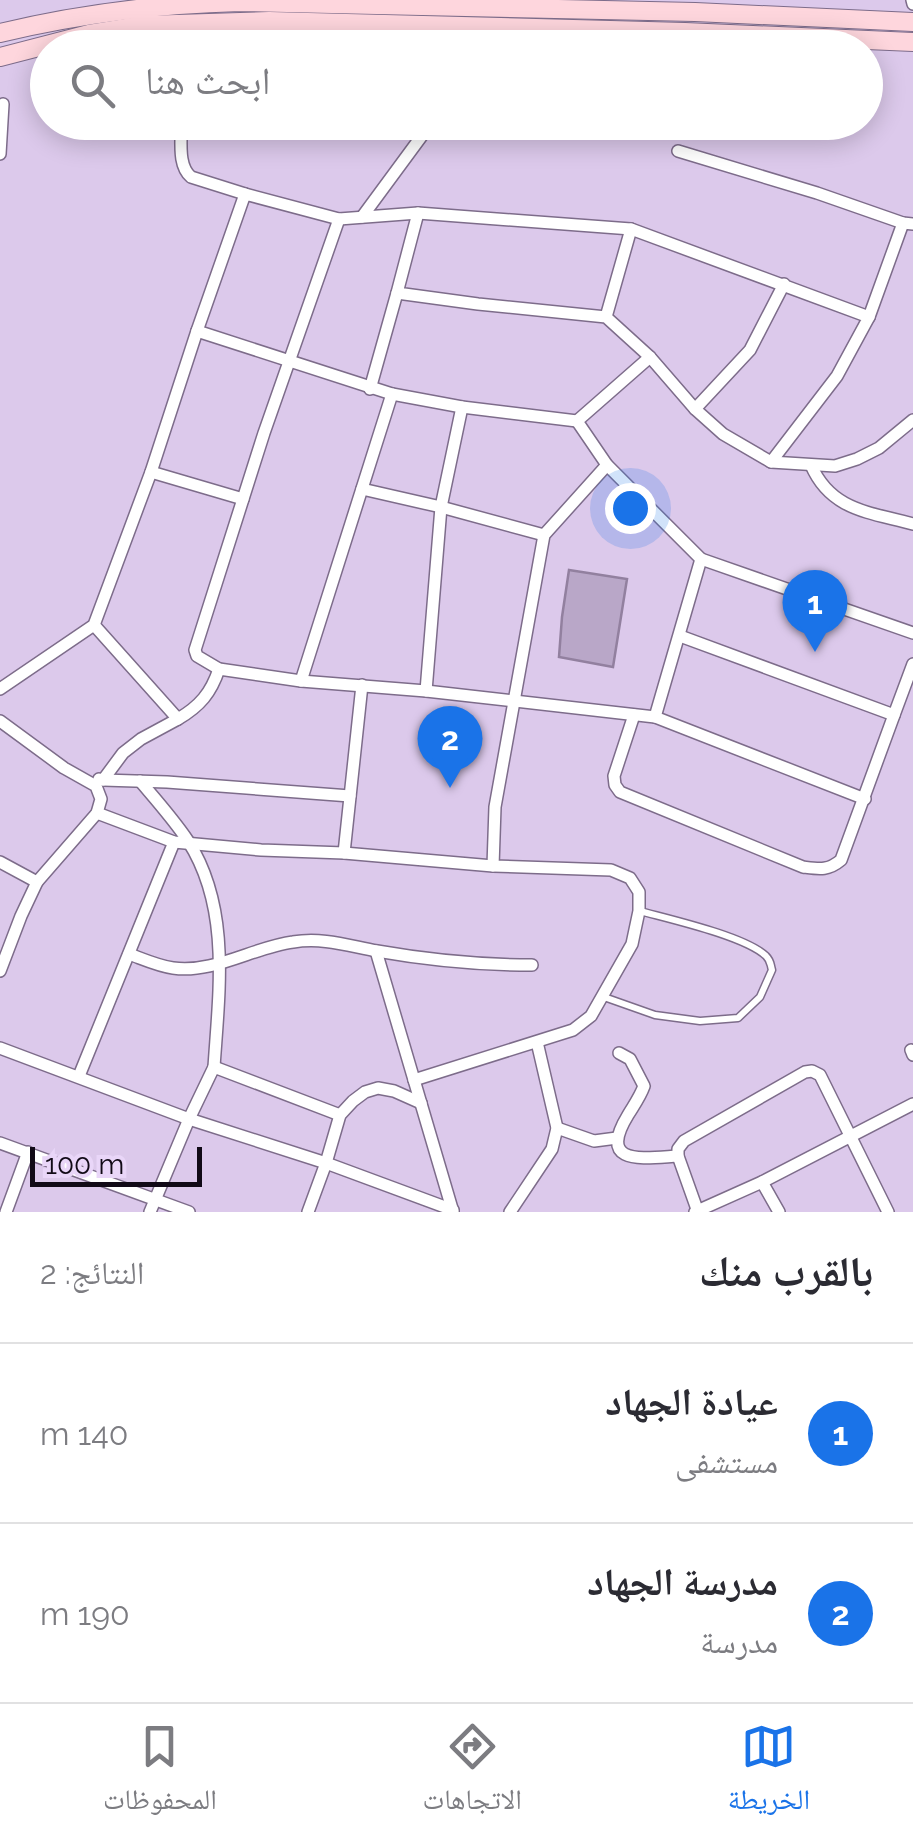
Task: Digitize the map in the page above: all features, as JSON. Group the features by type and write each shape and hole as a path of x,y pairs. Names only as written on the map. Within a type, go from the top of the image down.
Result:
{"street":[{"path":"533,0 791,7 913,22"},
{"path":"0,31 90,14 188,4 656,5"},
{"path":"494,27 495,7"},
{"path":"113,30 178,23 269,21 529,30"},
{"path":"178,23 178,30"},
{"path":"439,26 439,30"},
{"path":"883,42 913,42"},
{"path":"0,56 30,48"},
{"path":"0,154 3,104"},
{"path":"181,140 182,165 191,178 339,219 418,213 631,229 869,317"},
{"path":"362,217 419,140"},
{"path":"678,151 908,224 869,317 837,376 771,462"},
{"path":"0,690 94,624 152,472 196,331 246,194"},
{"path":"370,389 418,213"},
{"path":"339,219 243,499 195,650 197,656 219,669 301,680 655,717 865,799"},
{"path":"606,317 631,229"},
{"path":"695,409 750,350 784,284"},
{"path":"397,293 606,317 723,434 771,462 835,466 879,448 912,421"},
{"path":"196,331 370,389 462,407 577,421 650,357"},
{"path":"301,680 392,394"},
{"path":"426,691 442,506 462,407"},
{"path":"577,421 607,465 701,559 913,632"},
{"path":"492,866 495,807 544,536 607,465"},
{"path":"811,465 818,482 841,502 913,524"},
{"path":"152,472 243,499"},
{"path":"362,489 442,506 544,536"},
{"path":"655,717 701,559"},
{"path":"94,624 178,719"},
{"path":"680,636 894,716"},
{"path":"634,715 614,776 620,792 803,866 831,868 841,860 913,664"},
{"path":"103,780 123,753 141,738 178,719 206,698 219,669"},
{"path":"344,853 362,686"},
{"path":"0,721 64,768 91,782 100,792 101,800 97,813 37,882 0,972"},
{"path":"84,779 350,796"},
{"path":"140,781 190,844 210,888 218,919 214,1067 152,1206"},
{"path":"97,813 174,842 190,844 492,866 611,870 630,878 639,892 632,944 591,1016 572,1030 414,1080"},
{"path":"79,1076 174,842"},
{"path":"0,862 37,882"},
{"path":"129,954 176,969 200,968 261,948 296,941 333,941 376,951 486,965 532,965"},
{"path":"376,951 453,1211"},
{"path":"510,1212 552,1149 557,1128 537,1042"},
{"path":"0,1048 453,1211"},
{"path":"619,1053 630,1060 644,1086 617,1138 617,1148 623,1155 636,1158 678,1156"},
{"path":"214,1067 340,1114"},
{"path":"888,1212 852,1136 820,1075 812,1072 805,1072 684,1141 678,1149 697,1212 762,1182 852,1136 913,1104"},
{"path":"308,1212 340,1114 365,1092 378,1088 421,1103"},
{"path":"557,1128 594,1141 617,1138"},
{"path":"0,1143 152,1206 189,1212"},
{"path":"6,1212 28,1152"},
{"path":"762,1182 779,1212"}],"lane":[{"path":"604,998 655,1016 700,1021 738,1018 760,997 772,970 769,959 757,950 712,931 639,911"}],"building":[{"path":"569,570 627,579 613,667 559,657"}],"place":[{"name":"عيادة الجهاد","path":"815,652"},
{"name":"مدرسة الجهاد","path":"450,788"}]}
